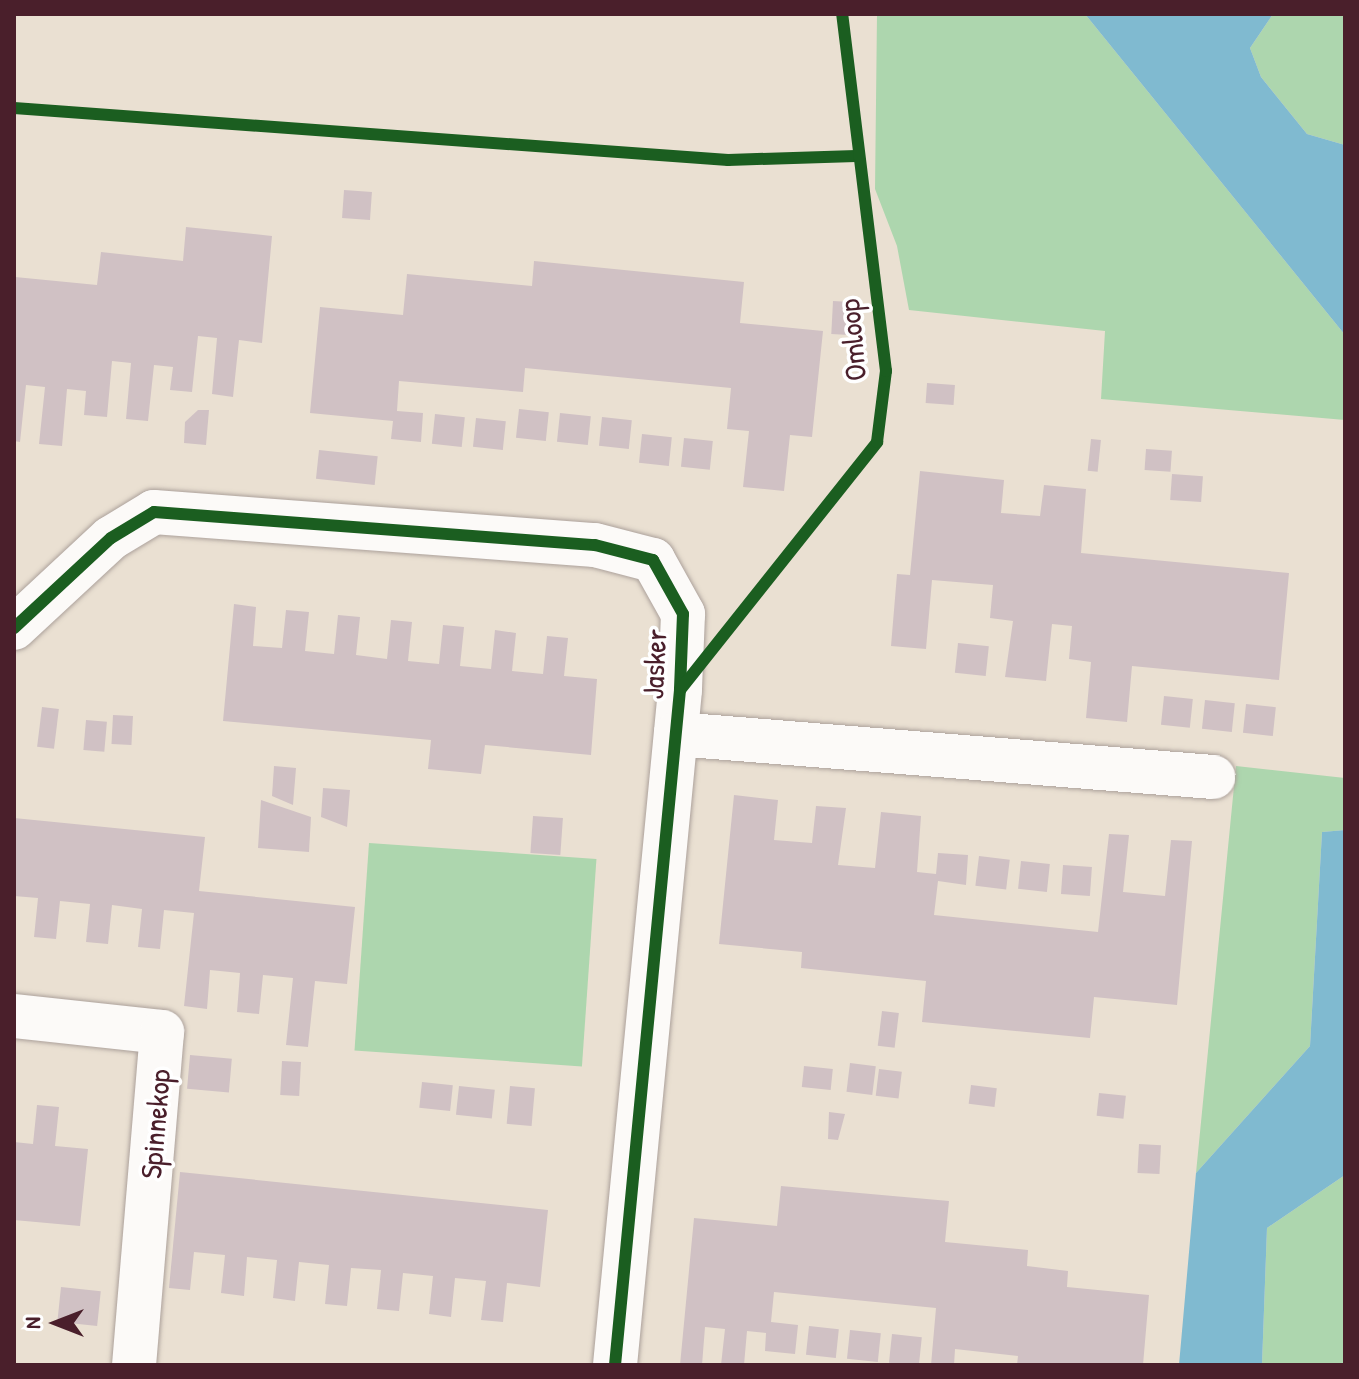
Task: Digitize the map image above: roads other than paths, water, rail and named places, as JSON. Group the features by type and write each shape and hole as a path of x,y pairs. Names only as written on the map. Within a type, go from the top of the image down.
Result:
{"street":[{"name":"Jasker","path":"14,628 111,538 154,512 595,545 653,560 683,614 676,734 615,1365"},
{"name":"Jasker","path":"676,734 1213,777"},
{"name":"Spinnekop","path":"14,1016 162,1032 134,1365"}],"water":[{"path":"1085,14 1273,14 1250,48 1261,77 1307,134 1345,145 1345,335"},
{"path":"1345,830 1345,1175 1267,1228 1262,1365 1179,1365 1196,1173 1310,1046 1322,832"}]}
